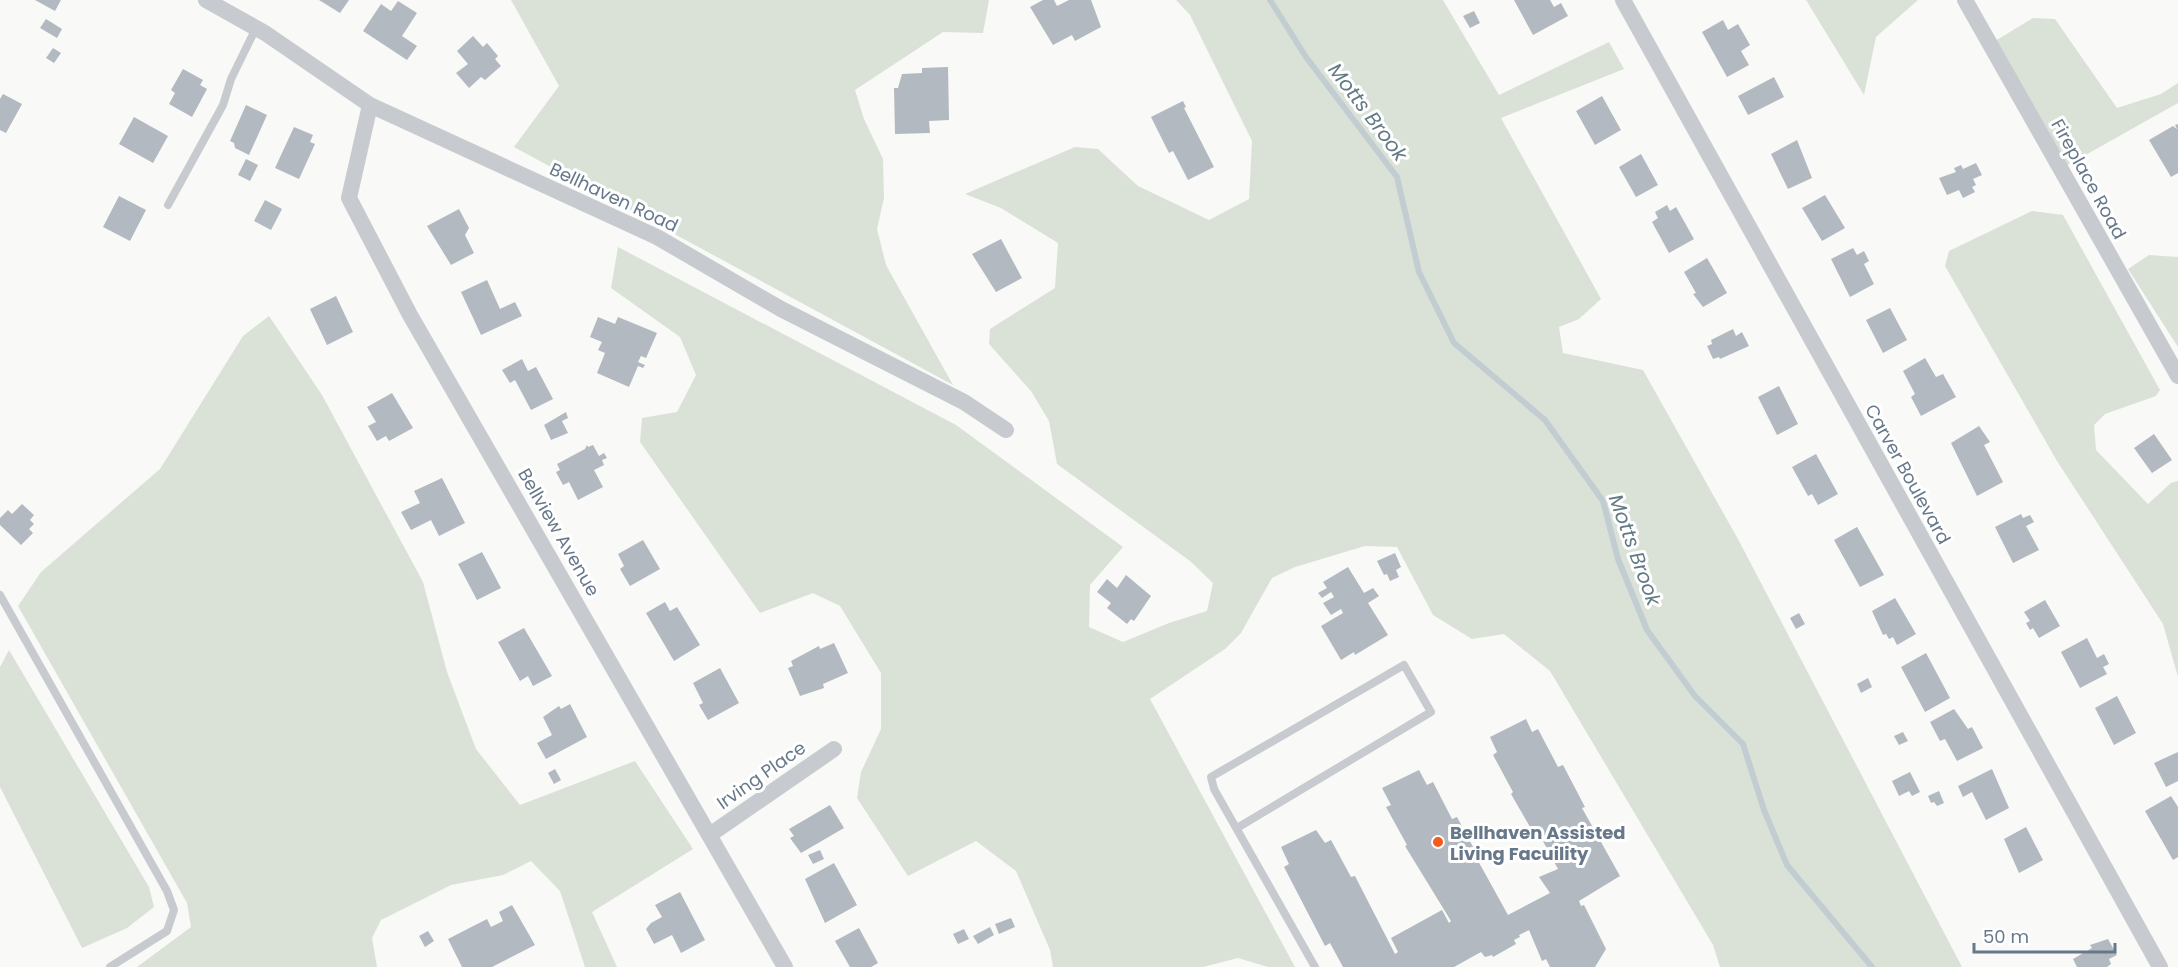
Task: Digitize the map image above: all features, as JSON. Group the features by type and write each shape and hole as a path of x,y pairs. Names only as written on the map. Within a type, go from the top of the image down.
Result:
{"street":[{"name":"Bellhaven Road","path":"206,0 255,28 370,105 657,237 781,309 963,402 1006,430"},
{"name":"Carver Boulevard","path":"1623,0 2160,967"},
{"name":"Fireplace Road","path":"1965,0 2178,376"},
{"name":"Bellview Avenue","path":"370,105 349,198 410,315 711,834 785,967"},
{"name":"Irving Place","path":"711,834 834,749"}],"lane":[{"path":"168,205 223,105 231,79 255,28"},
{"path":"0,596 167,891 174,910 167,931 110,967"},
{"path":"1236,828 1431,712 1404,665 1211,777 1214,789 1236,828 1315,967"}],"shaded area":[{"path":"511,0 989,0 983,33 943,32 855,90 864,119 883,159 884,198 877,229 886,265 953,385 514,147 559,86"},
{"path":"1176,0 1443,0 1499,95 1609,42 1624,69 1501,118 1601,299 1579,319 1559,327 1563,353 1643,370 1739,541 1962,967 1720,967 1713,945 1550,671 1504,634 1472,639 1433,615 1397,547 1365,546 1295,567 1272,578 1241,633 1225,649 1150,699 1295,967 1268,967 1238,958 1203,967 1053,967 1050,950 1016,871 976,841 908,876 857,798 861,772 881,729 881,673 840,606 813,593 760,613 640,442 642,418 677,412 696,375 680,337 611,288 618,247 956,425 1123,547 1090,585 1089,627 1123,642 1169,623 1207,611 1213,583 1190,561 1057,464 1049,421 1031,391 989,344 990,329 1055,288 1058,243 1001,208 965,194 1075,147 1098,149 1138,186 1209,220 1249,199 1252,141 1190,15"},
{"path":"1806,0 1918,0 1876,37 1864,95"},
{"path":"2033,18 2055,19 2117,108 2161,94 2178,83 2178,103 2066,166 1995,41"},
{"path":"2032,211 2063,215 2160,390 2156,396 2105,414 2094,425 2096,450 2148,504 2171,483 2178,481 2178,677 2163,624 2057,461 1945,266 1949,251"},
{"path":"2149,255 2178,257 2178,347 2128,269"},
{"path":"269,316 322,395 423,582 447,672 476,749 520,805 635,761 693,849 592,912 617,967 585,967 560,891 531,861 503,875 451,885 381,920 372,938 377,967 137,967 191,927 187,903 18,606 41,572 160,469 243,336"},
{"path":"9,650 149,887 154,907 127,928 82,948 0,787 0,667"}],"building":[{"path":"35,0 61,0 55,11"},
{"path":"319,0 349,0 340,13"},
{"path":"1043,0 1054,0 1057,6 1069,0 1091,0 1101,27 1075,41 1072,35 1053,45 1030,7"},
{"path":"1514,0 1550,0 1554,7 1561,3 1568,16 1533,35"},
{"path":"398,1 417,13 402,36 417,46 407,60 363,31 381,4 391,11"},
{"path":"1474,11 1480,23 1470,28 1463,16"},
{"path":"46,19 62,29 57,38 40,28"},
{"path":"1723,20 1728,30 1738,24 1750,45 1741,51 1749,65 1727,77 1702,32"},
{"path":"473,36 483,47 487,43 498,56 495,59 501,66 485,80 481,77 469,88 456,73 468,64 457,51"},
{"path":"53,48 61,53 54,63 46,58"},
{"path":"948,67 949,120 929,121 930,133 895,134 894,88 898,88 902,74 922,73 922,68"},
{"path":"183,69 203,80 200,85 207,89 192,117 169,104 175,93 171,90"},
{"path":"1774,77 1784,97 1748,115 1738,96"},
{"path":"3,94 22,104 6,133 0,130 0,99"},
{"path":"1602,96 1621,130 1595,145 1576,111"},
{"path":"1183,101 1186,107 1184,108 1214,167 1188,180 1173,151 1169,153 1151,117"},
{"path":"246,105 267,115 249,155 235,148 234,143 230,141"},
{"path":"134,117 168,136 153,163 119,144"},
{"path":"2178,124 2178,173 2171,177 2149,140 2173,126 2177,129 2175,125"},
{"path":"294,127 313,135 310,142 315,144 299,179 275,168"},
{"path":"1797,140 1812,178 1788,189 1771,154"},
{"path":"1641,154 1658,185 1636,197 1619,167"},
{"path":"246,159 258,165 250,181 238,175"},
{"path":"1976,163 1982,175 1973,179 1976,185 1972,187 1975,192 1963,198 1959,190 1947,195 1939,178 1956,172 1954,168 1961,165 1963,169"},
{"path":"1825,195 1845,228 1822,241 1802,208"},
{"path":"119,196 146,210 130,241 103,227"},
{"path":"265,200 282,209 271,230 254,221"},
{"path":"1667,205 1670,211 1676,207 1694,239 1669,253 1652,222 1658,218 1655,212"},
{"path":"459,209 469,228 465,235 474,253 451,265 427,226"},
{"path":"1001,239 1022,278 996,292 972,254"},
{"path":"1853,248 1857,255 1864,251 1869,261 1864,264 1874,284 1850,297 1831,259"},
{"path":"1707,258 1727,293 1703,307 1693,294 1696,293 1684,272"},
{"path":"487,280 500,309 515,302 522,316 481,335 461,292"},
{"path":"336,296 353,332 327,345 310,309"},
{"path":"1890,308 1907,340 1883,353 1866,320"},
{"path":"598,317 615,324 618,317 657,333 646,358 641,356 638,362 645,365 643,368 638,366 629,387 597,373 605,353 598,350 602,342 590,337"},
{"path":"1733,329 1736,336 1742,332 1749,346 1720,359 1719,357 1713,359 1707,346 1712,344 1711,340"},
{"path":"1925,358 1936,377 1943,374 1956,397 1921,416 1911,397 1915,394 1903,371"},
{"path":"522,359 528,371 536,367 553,399 531,410 515,380 510,383 502,370"},
{"path":"1779,386 1798,424 1777,435 1758,397"},
{"path":"392,393 413,428 389,441 386,436 377,441 368,426 376,422 367,407"},
{"path":"566,412 568,418 562,421 568,433 551,440 544,425"},
{"path":"1979,426 1990,442 1984,445 2003,482 1977,496 1951,443"},
{"path":"2154,434 2172,460 2152,473 2134,448"},
{"path":"587,445 588,447 593,445 599,456 604,453 607,458 602,460 604,465 594,470 603,487 578,500 569,482 563,485 556,472 560,470 557,464 585,449"},
{"path":"1816,454 1838,494 1818,505 1812,494 1808,496 1792,467"},
{"path":"442,478 465,523 439,536 431,520 411,530 401,512 420,503 414,491"},
{"path":"22,504 34,515 30,520 34,524 29,529 33,533 21,545 0,525 0,518 8,510 12,514"},
{"path":"2021,514 2023,518 2030,515 2034,522 2026,526 2039,550 2013,563 1995,527"},
{"path":"1857,527 1884,575 1860,587 1834,540"},
{"path":"643,540 660,569 630,586 620,569 624,566 618,554"},
{"path":"482,552 501,588 477,600 458,564"},
{"path":"1395,553 1401,567 1396,570 1399,577 1390,581 1377,561"},
{"path":"1348,567 1364,593 1373,588 1379,596 1368,603 1388,635 1355,655 1354,652 1341,660 1321,626 1343,613 1341,609 1331,615 1323,603 1334,597 1331,592 1322,598 1318,593 1327,588 1323,582"},
{"path":"1126,575 1151,596 1134,621 1131,619 1127,624 1107,608 1111,603 1097,592 1107,579 1117,588"},
{"path":"1895,598 1916,634 1897,645 1893,637 1889,639 1886,634 1883,635 1872,611"},
{"path":"2045,600 2060,626 2039,638 2033,628 2030,630 2026,623 2030,621 2024,612"},
{"path":"665,602 670,611 677,607 700,645 674,661 646,613"},
{"path":"1799,613 1805,624 1796,629 1790,618"},
{"path":"524,628 552,676 533,686 528,676 520,681 498,642"},
{"path":"2087,638 2097,658 2104,654 2109,664 2103,667 2107,674 2080,688 2061,652"},
{"path":"834,643 848,673 823,684 824,688 800,696 788,668 793,666 791,661 819,646 820,649"},
{"path":"1926,653 1950,698 1925,712 1901,667"},
{"path":"720,668 739,703 708,720 699,705 703,703 693,683"},
{"path":"1868,678 1872,687 1861,693 1857,684"},
{"path":"2117,696 2136,733 2114,745 2095,708"},
{"path":"570,704 587,737 546,759 537,743 552,735 543,717 559,706 561,709"},
{"path":"1954,709 1968,729 1972,727 1983,748 1957,761 1945,739 1940,741 1930,722"},
{"name":"Bellhaven Assisted Living Facuility","path":"1526,719 1532,732 1538,729 1558,767 1563,765 1585,807 1582,808 1620,876 1579,901 1581,906 1584,905 1606,949 1595,967 1550,967 1546,959 1542,961 1529,930 1514,940 1516,944 1493,957 1492,955 1485,957 1481,952 1454,967 1343,967 1330,943 1325,946 1284,867 1289,864 1281,847 1316,830 1325,843 1331,840 1351,877 1355,876 1395,954 1398,952 1391,938 1442,910 1449,923 1451,921 1405,846 1407,845 1386,807 1391,805 1382,788 1419,770 1427,785 1433,782 1452,819 1457,817 1508,915 1550,893 1539,877 1558,869 1538,832 1534,834 1511,794 1513,792 1493,755 1497,752 1490,737"},
{"path":"1903,732 1908,741 1899,745 1894,736"},
{"path":"2178,752 2178,781 2166,787 2154,763"},
{"path":"555,769 561,780 554,784 548,773"},
{"path":"1992,769 2009,808 1986,820 1972,792 1963,797 1958,786"},
{"path":"1910,772 1920,792 1912,796 1909,791 1899,796 1892,781"},
{"path":"1939,791 1944,803 1937,806 1934,802 1931,803 1928,796"},
{"path":"2171,796 2178,807 2178,857 2173,860 2145,811"},
{"path":"830,805 844,828 801,853 790,838 794,836 789,829"},
{"path":"2026,827 2043,860 2019,873 2004,839"},
{"path":"820,850 824,859 813,864 808,855"},
{"path":"834,863 857,905 825,923 805,879"},
{"path":"680,892 705,940 681,953 672,935 654,944 646,929 662,917 655,905"},
{"path":"512,905 535,945 492,967 462,967 448,939 487,919 491,927 503,921 499,912"},
{"path":"1011,918 1015,927 999,934 995,924"},
{"path":"990,927 994,935 978,944 973,936"},
{"path":"859,928 878,963 871,967 850,967 835,941"},
{"path":"964,929 969,939 958,944 953,934"},
{"path":"428,931 434,941 425,947 419,936"},
{"path":"2108,939 2117,955 2109,959 2111,964 2107,967 2077,967 2073,959 2092,948 2090,945"}],"waterway":[{"name":"Motts Brook","path":"1270,0 1306,57 1397,177 1419,272 1454,343 1545,420 1603,501 1618,559 1647,630 1695,696 1743,744 1764,810 1787,865 1872,967"}],"place":[{"name":"Bellhaven Assisted Living Facuility","path":"1438,842"}]}
